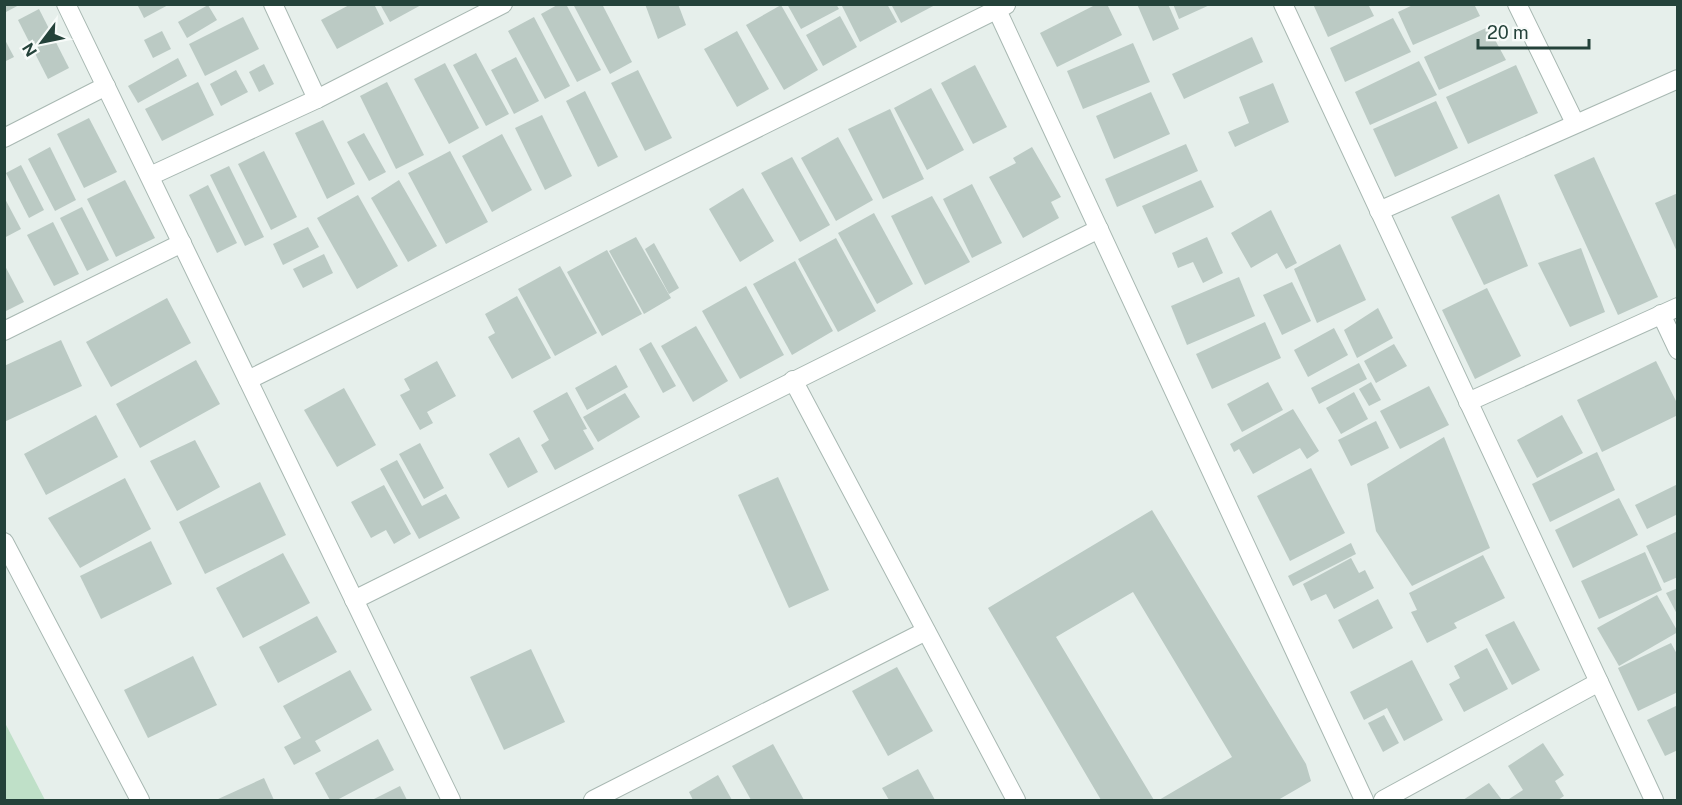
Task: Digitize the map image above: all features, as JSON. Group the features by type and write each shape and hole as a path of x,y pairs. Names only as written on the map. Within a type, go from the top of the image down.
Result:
{"street":[{"path":"66,4 451,801"},
{"path":"273,4 317,99"},
{"path":"1283,4 1654,801"},
{"path":"1517,4 1575,123"},
{"path":"150,176 317,99 502,5"},
{"path":"248,380 1003,7 1099,229 1364,801"},
{"path":"1379,211 1677,79"},
{"path":"4,138 106,86"},
{"path":"354,600 1099,229"},
{"path":"4,331 182,243"},
{"path":"1468,402 1669,310 1677,350"},
{"path":"793,380 1016,801"},
{"path":"4,542 140,801"},
{"path":"593,801 926,631"},
{"path":"1383,801 1599,682"}],"green space":[{"path":"5,723 45,800 5,800"}],"building":[{"path":"4,4 21,4 6,12"},
{"path":"137,4 170,4 144,18"},
{"path":"351,4 374,4 384,24 337,49 321,20"},
{"path":"380,4 423,4 390,22"},
{"path":"559,4 566,4 601,70 577,82 541,14"},
{"path":"573,4 602,4 632,62 610,74"},
{"path":"645,4 678,4 686,25 658,39"},
{"path":"787,4 836,4 839,9 801,29"},
{"path":"841,4 887,4 897,22 860,42"},
{"path":"891,4 937,4 901,23"},
{"path":"1097,4 1107,4 1122,35 1057,67 1040,33"},
{"path":"1137,4 1168,4 1179,29 1153,41"},
{"path":"1173,4 1212,4 1179,19"},
{"path":"1313,4 1368,4 1374,16 1328,37"},
{"path":"1415,4 1474,4 1480,16 1413,45 1398,12"},
{"path":"208,5 217,20 187,38 178,22"},
{"path":"781,5 818,70 784,90 746,25"},
{"path":"39,9 69,68 48,79 18,20"},
{"path":"840,16 857,47 823,66 806,35"},
{"path":"243,17 259,49 205,76 189,44"},
{"path":"534,17 570,86 545,99 508,31"},
{"path":"1393,18 1411,52 1345,82 1330,48"},
{"path":"1488,27 1506,60 1439,90 1424,57"},
{"path":"162,31 171,49 153,58 144,40"},
{"path":"737,31 769,89 737,107 704,49"},
{"path":"1252,37 1263,62 1184,99 1172,74"},
{"path":"4,38 14,57 4,62"},
{"path":"1133,43 1150,82 1083,109 1067,71"},
{"path":"476,53 509,114 486,126 453,65"},
{"path":"516,57 539,101 514,114 491,70"},
{"path":"178,58 187,76 138,103 128,86"},
{"path":"1419,61 1437,95 1370,125 1355,92"},
{"path":"445,63 479,128 449,144 414,79"},
{"path":"264,64 274,84 259,92 249,72"},
{"path":"975,65 1007,127 973,144 941,83"},
{"path":"1516,65 1538,113 1468,144 1446,97"},
{"path":"236,70 248,92 221,106 210,84"},
{"path":"638,70 672,138 645,151 611,83"},
{"path":"198,82 214,115 162,141 145,109"},
{"path":"387,82 424,155 396,169 360,96"},
{"path":"1273,83 1289,122 1235,147 1228,132 1249,123 1239,97"},
{"path":"931,88 964,150 927,170 894,108"},
{"path":"585,91 618,157 598,167 566,101"},
{"path":"1151,92 1170,134 1114,159 1096,116"},
{"path":"1436,101 1458,148 1395,177 1373,129"},
{"path":"890,109 924,179 883,199 848,129"},
{"path":"542,115 572,176 545,190 515,128"},
{"path":"89,118 117,172 84,188 57,134"},
{"path":"323,120 355,184 327,199 295,133"},
{"path":"364,133 386,172 369,181 347,142"},
{"path":"502,134 532,190 492,212 462,156"},
{"path":"838,137 873,200 836,221 801,158"},
{"path":"1186,144 1198,171 1117,207 1105,179"},
{"path":"50,147 76,200 55,211 28,159"},
{"path":"1032,147 1061,197 1051,202 1059,218 1023,238 989,177 1016,163 1013,158"},
{"path":"264,151 297,217 271,230 238,164"},
{"path":"450,151 488,222 446,244 408,173"},
{"path":"792,157 830,225 800,242 761,173"},
{"path":"1594,157 1658,297 1618,315 1554,175"},
{"path":"21,165 44,210 29,218 6,173"},
{"path":"229,166 264,237 245,246 210,175"},
{"path":"125,180 155,238 116,257 87,199"},
{"path":"399,180 437,246 408,262 371,198"},
{"path":"1201,180 1214,207 1155,234 1142,206"},
{"path":"972,184 1002,243 972,258 943,199"},
{"path":"208,185 237,243 217,253 189,195"},
{"path":"743,188 774,241 740,262 709,209"},
{"path":"1678,193 1678,254 1655,203"},
{"path":"1499,194 1528,266 1484,285 1451,217"},
{"path":"358,195 398,266 357,289 317,218"},
{"path":"932,196 970,262 925,285 891,216"},
{"path":"4,197 21,229 4,238"},
{"path":"82,207 109,260 87,271 60,218"},
{"path":"1271,210 1297,263 1286,269 1277,253 1251,268 1231,233"},
{"path":"874,213 913,284 877,304 838,233"},
{"path":"53,222 79,274 54,286 27,235"},
{"path":"308,227 319,247 283,265 273,244"},
{"path":"636,237 671,298 644,314 609,251"},
{"path":"1207,237 1223,273 1203,283 1193,262 1178,268 1172,253"},
{"path":"836,238 876,311 838,332 798,259"},
{"path":"654,243 679,288 669,294 645,249"},
{"path":"1340,244 1366,300 1317,323 1294,269"},
{"path":"1581,248 1605,312 1570,327 1538,263"},
{"path":"607,250 642,314 602,336 567,272"},
{"path":"324,254 333,273 303,288 293,269"},
{"path":"795,261 833,331 792,355 753,284"},
{"path":"4,264 24,302 4,312"},
{"path":"560,266 597,333 555,356 518,289"},
{"path":"1239,277 1255,316 1187,345 1171,306"},
{"path":"1292,282 1311,321 1282,335 1263,295"},
{"path":"746,286 784,355 740,379 702,311"},
{"path":"1487,288 1521,356 1475,379 1442,310"},
{"path":"517,296 551,358 512,379 488,337 495,333 485,314"},
{"path":"167,298 191,343 111,387 86,342"},
{"path":"1378,308 1393,338 1357,358 1344,330"},
{"path":"1265,322 1281,358 1212,389 1196,354"},
{"path":"696,326 728,381 693,402 661,346"},
{"path":"1334,328 1348,355 1308,377 1294,350"},
{"path":"61,340 82,386 4,422 4,366"},
{"path":"651,342 676,386 663,393 639,349"},
{"path":"1394,344 1407,366 1376,383 1364,361"},
{"path":"196,360 220,404 140,448 116,404"},
{"path":"437,361 456,396 427,412 433,423 420,430 400,395 410,390 404,379"},
{"path":"1656,361 1678,405 1678,415 1602,452 1577,400"},
{"path":"1359,363 1367,379 1319,404 1311,388"},
{"path":"616,365 628,387 587,410 575,388"},
{"path":"1268,382 1283,410 1242,432 1227,404"},
{"path":"1371,382 1381,400 1369,406 1359,389"},
{"path":"1429,386 1449,425 1400,449 1380,411"},
{"path":"344,388 376,445 337,467 304,410"},
{"path":"567,392 587,429 583,430 594,449 555,470 541,445 549,440 533,411"},
{"path":"1354,392 1368,419 1341,434 1326,408"},
{"path":"625,393 640,417 598,442 583,417"},
{"path":"1293,409 1319,451 1307,459 1300,448 1253,474 1239,449 1234,452 1230,444"},
{"path":"96,415 118,457 46,495 24,454"},
{"path":"1562,415 1583,453 1537,478 1517,440"},
{"path":"1376,421 1389,448 1351,466 1338,440"},
{"path":"519,437 538,472 508,488 489,454"},
{"path":"1444,437 1490,548 1412,586 1376,531 1367,484"},
{"path":"195,440 220,487 177,511 150,461"},
{"path":"420,443 444,488 424,499 399,454"},
{"path":"1597,452 1615,490 1550,522 1532,484"},
{"path":"397,460 422,506 446,494 460,518 419,539 380,469"},
{"path":"1311,468 1345,533 1290,561 1257,496"},
{"path":"778,477 829,590 789,608 738,495"},
{"path":"125,478 151,529 80,568 48,518"},
{"path":"260,482 286,535 205,574 179,522"},
{"path":"1678,484 1678,514 1647,529 1635,505"},
{"path":"384,485 411,534 394,544 386,530 371,538 351,502"},
{"path":"1619,498 1638,535 1573,568 1555,530"},
{"path":"1152,510 1306,764 1311,781 1278,800 1159,800 1232,757 1133,592 1056,637 1154,800 1101,800 988,608"},
{"path":"1678,531 1678,577 1664,583 1646,546"},
{"path":"151,541 172,584 101,619 80,576"},
{"path":"1351,543 1356,554 1293,586 1288,576"},
{"path":"1645,552 1662,590 1599,619 1581,581"},
{"path":"283,553 310,603 243,638 216,588"},
{"path":"1483,555 1505,598 1454,623 1457,628 1427,643 1411,612 1417,610 1409,593"},
{"path":"1351,558 1359,573 1365,570 1374,588 1334,609 1326,594 1311,601 1303,584"},
{"path":"1678,588 1678,616 1666,593"},
{"path":"1657,595 1678,632 1619,666 1597,628"},
{"path":"1378,599 1393,628 1353,649 1338,620"},
{"path":"317,616 337,652 278,683 259,647"},
{"path":"1514,621 1540,670 1512,685 1485,635"},
{"path":"1671,643 1678,656 1678,692 1638,711 1618,668"},
{"path":"1487,648 1508,689 1464,712 1449,684 1460,678 1454,666"},
{"path":"531,649 565,722 504,750 470,677"},
{"path":"193,656 217,705 148,738 124,690"},
{"path":"1412,660 1443,720 1404,741 1387,708 1364,720 1350,692"},
{"path":"897,667 933,731 888,756 852,691"},
{"path":"350,670 372,710 315,741 321,751 294,765 284,747 301,738 283,706"},
{"path":"1678,705 1678,750 1665,756 1647,720"},
{"path":"1384,715 1399,743 1383,752 1368,723"},
{"path":"378,739 394,770 337,800 330,800 315,773"},
{"path":"1543,743 1564,775 1555,781 1564,796 1558,800 1510,800 1523,790 1508,766"},
{"path":"773,744 804,800 751,800 732,766"},
{"path":"918,769 935,800 889,800 882,788"},
{"path":"718,775 732,800 693,800 689,792"},
{"path":"264,778 274,800 216,800"},
{"path":"1489,783 1502,800 1463,800"},
{"path":"400,786 407,800 372,800"}]}
